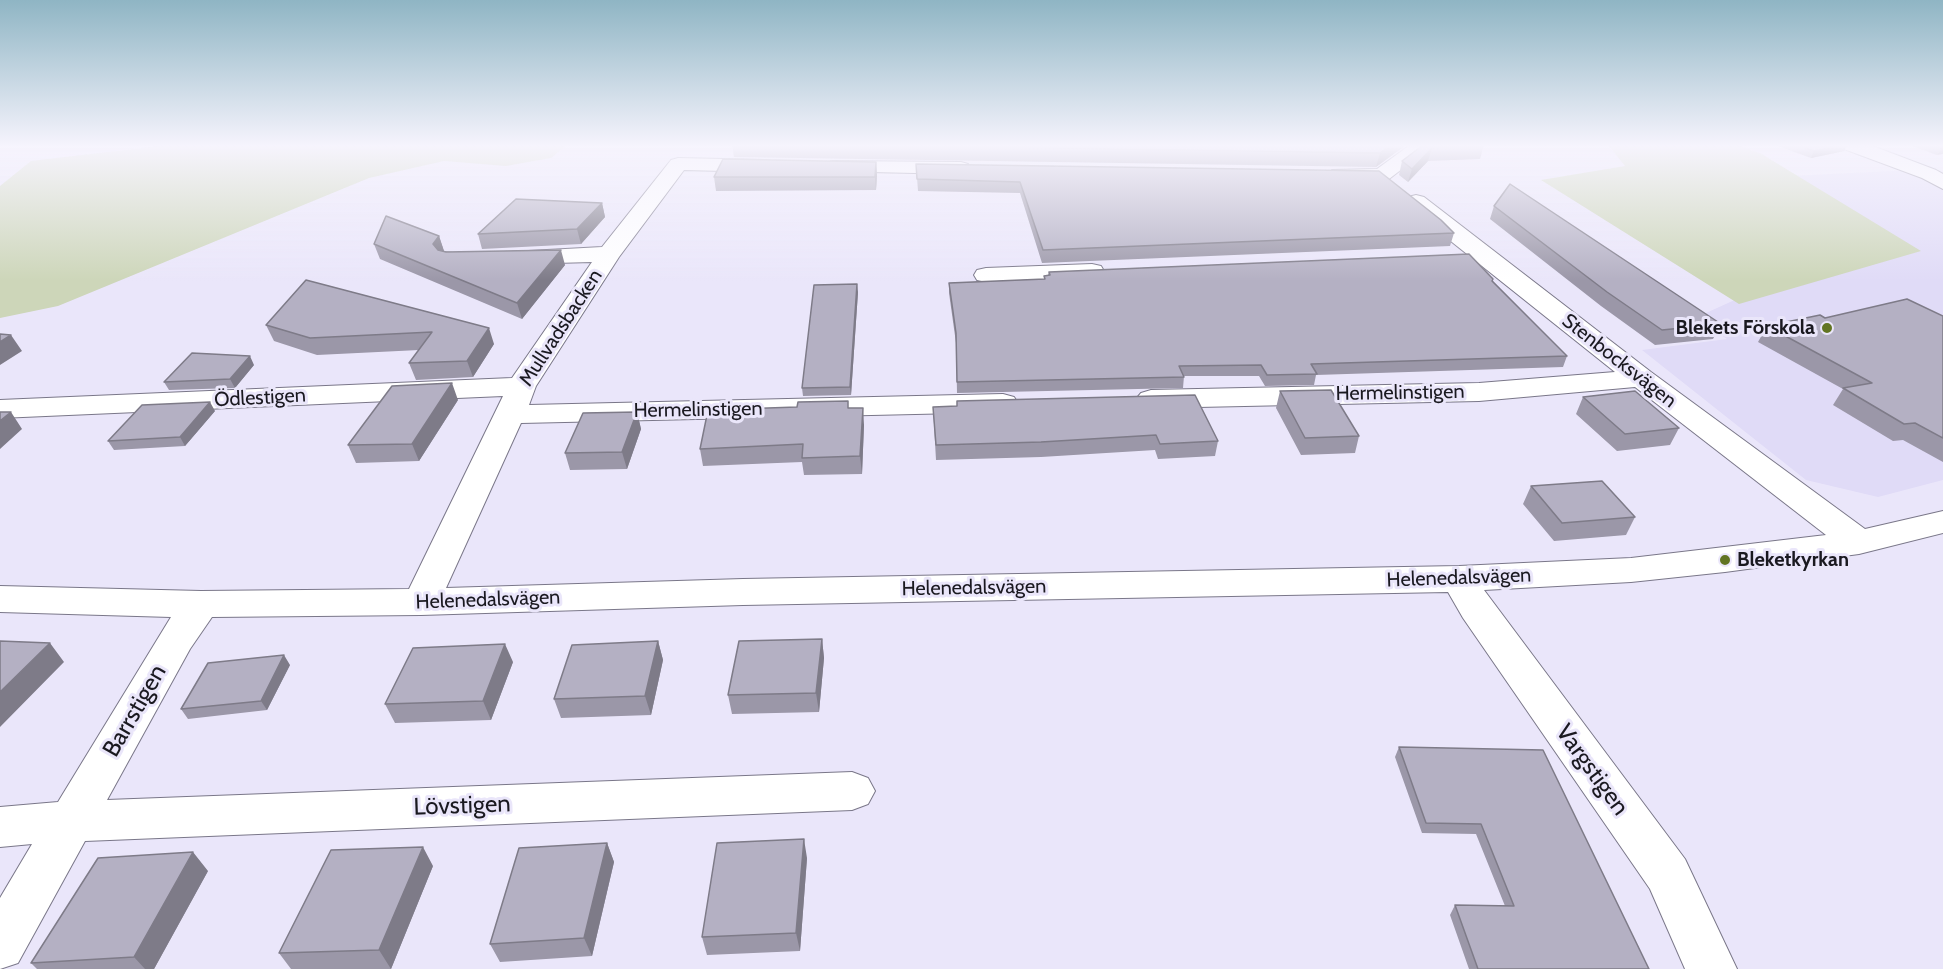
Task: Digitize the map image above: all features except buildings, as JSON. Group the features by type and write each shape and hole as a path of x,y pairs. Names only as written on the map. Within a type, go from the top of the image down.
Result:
{"street":[{"name":"Mullvadsbacken","path":"421,603 521,386 609,254 658,190"},
{"name":"Stenbocksvägen","path":"1401,190 1641,378 1859,542"},
{"path":"497,257 609,254"},
{"path":"1445,256 1481,254"},
{"path":"986,275 1110,270"},
{"name":"Hermelinstigen","path":"1119,400 1479,392 1641,378"},
{"name":"Ödlestigen","path":"0,409 521,386"},
{"name":"Hermelinstigen","path":"510,414 1036,402"},
{"name":"Helenedalsvägen","path":"0,599 201,604 421,603 755,591 1459,579 1631,570 1859,542 1943,522"},
{"name":"Vargstigen","path":"1459,579 1476,609 1668,875 1711,969"},
{"name":"Barrstigen","path":"0,946 175,640 201,604"},
{"name":"Lövstigen","path":"72,821 852,791"},
{"path":"0,827 72,821"}],"shaded area":[{"name":"Blekets Förskola","path":"1798,190 1943,190 1943,480 1878,497 1806,480 1642,350 1727,339 1695,318 1827,258"}],"green space":[{"path":"0,190 339,190 58,306 0,318"},
{"path":"1557,190 1821,190 1921,251 1739,304"}],"place":[{"name":"Blekets Förskola","path":"1827,328"},
{"name":"Bleketkyrkan","path":"1725,560"}]}
